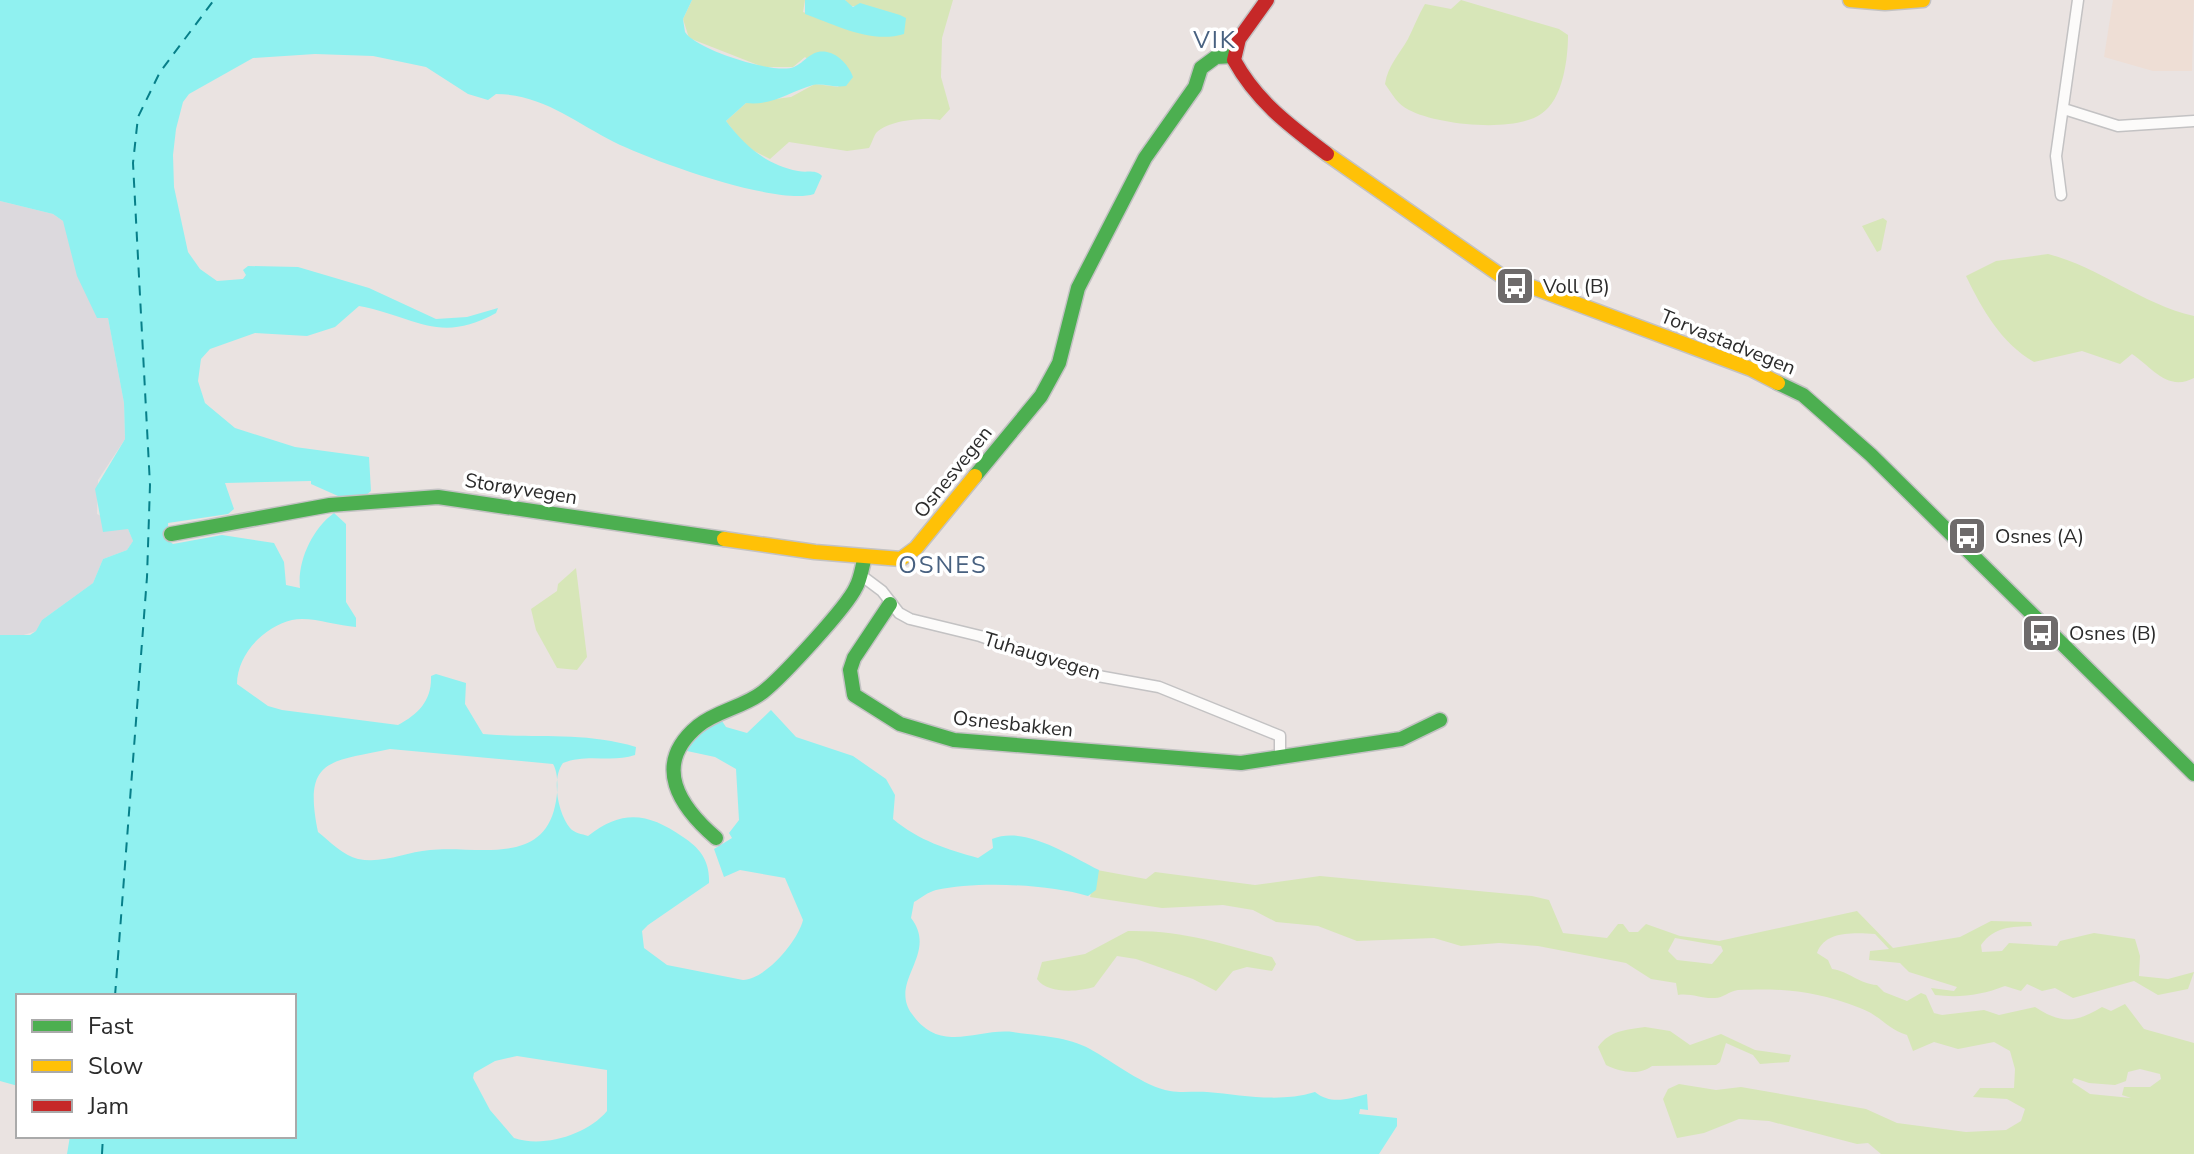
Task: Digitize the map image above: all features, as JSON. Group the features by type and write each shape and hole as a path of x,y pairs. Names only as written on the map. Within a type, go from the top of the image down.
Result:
{"street":[{"path":"1234,56 1243,32 1267,0"},
{"path":"1850,0 1923,0"},
{"path":"2061,195 2055,166 2078,0"},
{"name":"Osnesvegen","path":"865,557 896,560 916,548 1041,396 1059,363 1078,288 1145,158 1195,87 1201,68 1216,57 1234,56"},
{"name":"Torvastadvegen","path":"1234,56 1244,80 1276,116 1375,190 1490,269 1771,378 1815,404 2194,774"},
{"path":"2064,109 2118,126 2194,121"},
{"name":"Storøyvegen","path":"171,534 330,505 438,497 865,557"},
{"path":"716,838 694,819 676,792 673,770 680,745 699,725 759,695 779,679 856,588 862,576 865,557"},
{"name":"Tuhaugvegen","path":"862,576 910,619 980,636 1098,676 1159,687 1280,736 1280,756"},
{"name":"Osnesbakken","path":"890,604 854,658 851,683 854,695 862,703 900,724 954,740 1241,763 1401,739 1440,720"}],"shaded area":[{"path":"2113,0 2194,0 2192,71 2153,71 2104,57"},
{"path":"0,201 53,214 63,221 108,318 124,403 125,439 98,480 97,514 128,529 133,541 127,550 103,559 93,583 42,620 37,631 20,636 0,635"}],"green space":[{"path":"692,0 805,0 803,12 862,33 857,6 848,6 845,0 953,0 942,38 941,77 950,109 940,120 907,120 883,128 876,133 869,148 847,151 789,142 770,159 746,147 726,121 746,103 791,97 815,84 839,87 805,57 793,67 763,67 689,38 683,19"},
{"path":"1461,0 1559,29 1568,35 1567,56 1559,89 1541,114 1513,124 1476,125 1438,120 1409,110 1385,84 1394,60 1425,4 1451,9"},
{"path":"1883,218 1887,221 1881,250 1877,252 1862,226"},
{"path":"2048,254 2085,267 2156,303 2194,316 2194,378 2184,382 2168,380 2132,354 2120,364 2082,351 2034,362 2022,354 1994,324 1966,276 1996,261"},
{"path":"576,568 587,657 577,670 557,668 536,630 531,609 557,591 558,584"},
{"path":"1097,870 1146,879 1155,872 1255,885 1320,876 1532,896 1549,900 1563,933 1607,938 1618,924 1623,924 1629,932 1638,932 1646,924 1680,936 1719,941 1857,911 1893,948 1960,937 1991,921 2031,922 2032,926 2010,927 1992,934 1981,945 1982,952 2002,951 2009,943 2057,946 2060,941 2094,933 2135,939 2140,956 2139,976 2168,979 2194,972 2188,989 2158,995 2134,981 2073,998 2055,988 2042,991 2027,984 2021,991 2005,986 1971,995 1935,995 1931,988 1954,991 1957,987 1909,972 1900,963 1869,960 1870,951 1889,949 1875,934 1842,934 1827,940 1817,953 1828,960 1832,969 1877,985 1884,992 1907,1001 1921,993 1926,995 1934,1013 1942,1015 1984,1010 1999,1015 2035,1007 2061,1019 2076,1019 2102,1007 2111,1011 2125,1004 2144,1029 2194,1043 2194,1154 1881,1154 1868,1143 1857,1144 1769,1121 1739,1119 1704,1133 1677,1138 1663,1099 1668,1089 1679,1084 1716,1090 1741,1087 1866,1109 1897,1123 1966,1132 2006,1130 2021,1121 2025,1109 2007,1099 1973,1097 1980,1088 2014,1088 2015,1069 2010,1051 1994,1042 1958,1049 1934,1042 1913,1051 1907,1035 1873,1014 1814,994 1755,990 1735,991 1715,998 1678,995 1676,983 1651,979 1626,963 1538,946 1499,943 1461,946 1434,938 1357,941 1318,926 1276,922 1253,910 1223,905 1162,908 1090,897","holes":["1675,938 1721,946 1723,951 1712,964 1677,960 1668,951","2140,1069 2160,1074 2161,1079 2150,1087 2124,1087 2122,1095 2131,1098 2090,1094 2072,1082 2074,1078 2089,1083 2115,1085 2126,1081 2128,1072"]},
{"path":"1128,931 1202,939 1272,957 1276,964 1272,971 1247,967 1233,971 1216,991 1193,979 1136,959 1117,956 1094,987 1072,991 1055,989 1037,979 1042,962 1085,954"},
{"path":"1645,1027 1670,1031 1690,1045 1721,1034 1755,1050 1791,1055 1789,1062 1760,1064 1753,1055 1726,1043 1720,1062 1716,1065 1652,1066 1635,1072 1606,1065 1598,1047 1603,1041 1619,1032"}],"water":[{"path":"0,0 692,0 683,19 685,32 703,46 719,53 753,64 784,68 794,67 817,52 836,55 853,77 846,86 813,85 772,100 746,103 726,121 748,146 766,159 786,168 822,176 814,194 796,196 772,194 714,180 614,142 543,104 513,95 496,94 488,100 468,94 426,67 373,56 315,54 253,58 189,94 183,102 176,129 174,187 188,252 200,269 217,281 243,279 246,275 243,270 248,266 298,267 369,288 436,319 467,317 498,308 496,313 476,322 442,327 359,306 335,327 307,336 255,333 210,349 201,359 198,381 205,403 235,428 295,447 369,457 371,491 365,496 338,496 311,484 311,481 225,483 234,509 228,514 168,523 169,541 173,544 222,535 274,543 284,562 286,585 300,588 304,557 319,528 334,513 346,524 346,602 356,618 356,627 307,619 281,624 262,636 247,653 238,673 237,684 268,706 282,710 398,725 423,705 431,676 436,674 466,683 465,704 483,734 578,737 636,747 635,755 626,757 563,763 557,781 553,764 390,749 350,757 325,768 318,777 314,808 318,832 347,855 368,860 430,850 504,849 536,838 548,825 557,791 566,822 572,830 581,834 588,836 624,818 647,819 683,837 699,851 708,868 709,883 642,931 644,948 667,965 743,980 761,973 780,958 795,938 803,920 785,878 740,870 724,877 714,849 732,838 729,833 739,820 736,769 715,757 687,751 695,736 711,726 722,721 726,727 747,733 771,710 796,737 853,756 886,779 895,795 893,819 923,839 978,858 993,848 992,839 1019,836 1047,844 1099,870 1096,890 1088,896 1033,886 971,885 936,890 914,902 911,918 920,944 906,990 906,1002 923,1026 947,1037 1013,1032 1072,1041 1140,1079 1170,1091 1274,1098 1315,1092 1333,1100 1367,1094 1368,1110 1360,1109 1359,1114 1397,1118 1397,1126 1379,1154 67,1154 70,1138 296,1138 296,994 16,994 16,1085 0,1081 0,635 30,635 36,631 42,620 93,583 103,559 127,550 133,541 128,529 103,532 95,489 125,439 124,403 108,318 97,318 77,276 63,221 53,214 0,201","holes":["517,1056 607,1070 607,1111 576,1133 538,1141 514,1138 490,1110 473,1078 474,1073 495,1061"]},
{"path":"805,0 845,0 853,7 860,3 900,15 906,18 904,34 879,37 841,28 805,14"}],"ferry route":[{"path":"115,994 147,577 150,485 133,163 138,117 160,72 214,0"},
{"path":"102,1154 103,1138"}],"traffic: fast":[{"path":"975,476 1041,396 1059,363 1078,288 1145,158 1195,87 1201,68 1216,57 1234,56"},
{"path":"1778,383 1803,395 1871,455 2194,774"},
{"path":"171,534 330,505 438,497 724,539"},
{"path":"716,838 691,813 682,799 676,785 676,756 684,741 698,726 763,692 798,657 850,597 859,580 865,557"},
{"path":"890,604 854,658 850,670 854,695 900,724 954,740 1241,763 1401,739 1440,720"}],"traffic: slow":[{"path":"1850,0 1885,3 1923,0"},
{"path":"1327,154 1500,275 1751,369 1778,383"},
{"path":"724,539 815,552 901,559 916,548 975,476"}],"traffic: jam":[{"path":"1267,0 1239,39 1234,60 1264,101 1327,154"}],"place":[{"name":"Voll (B)","path":"1515,286"},
{"name":"Osnes (A)","path":"1967,536"},
{"name":"Osnes (B)","path":"2041,633"}],"district":[{"name":"VIK","path":"1215,40"},
{"name":"OSNES","path":"943,565"}]}
